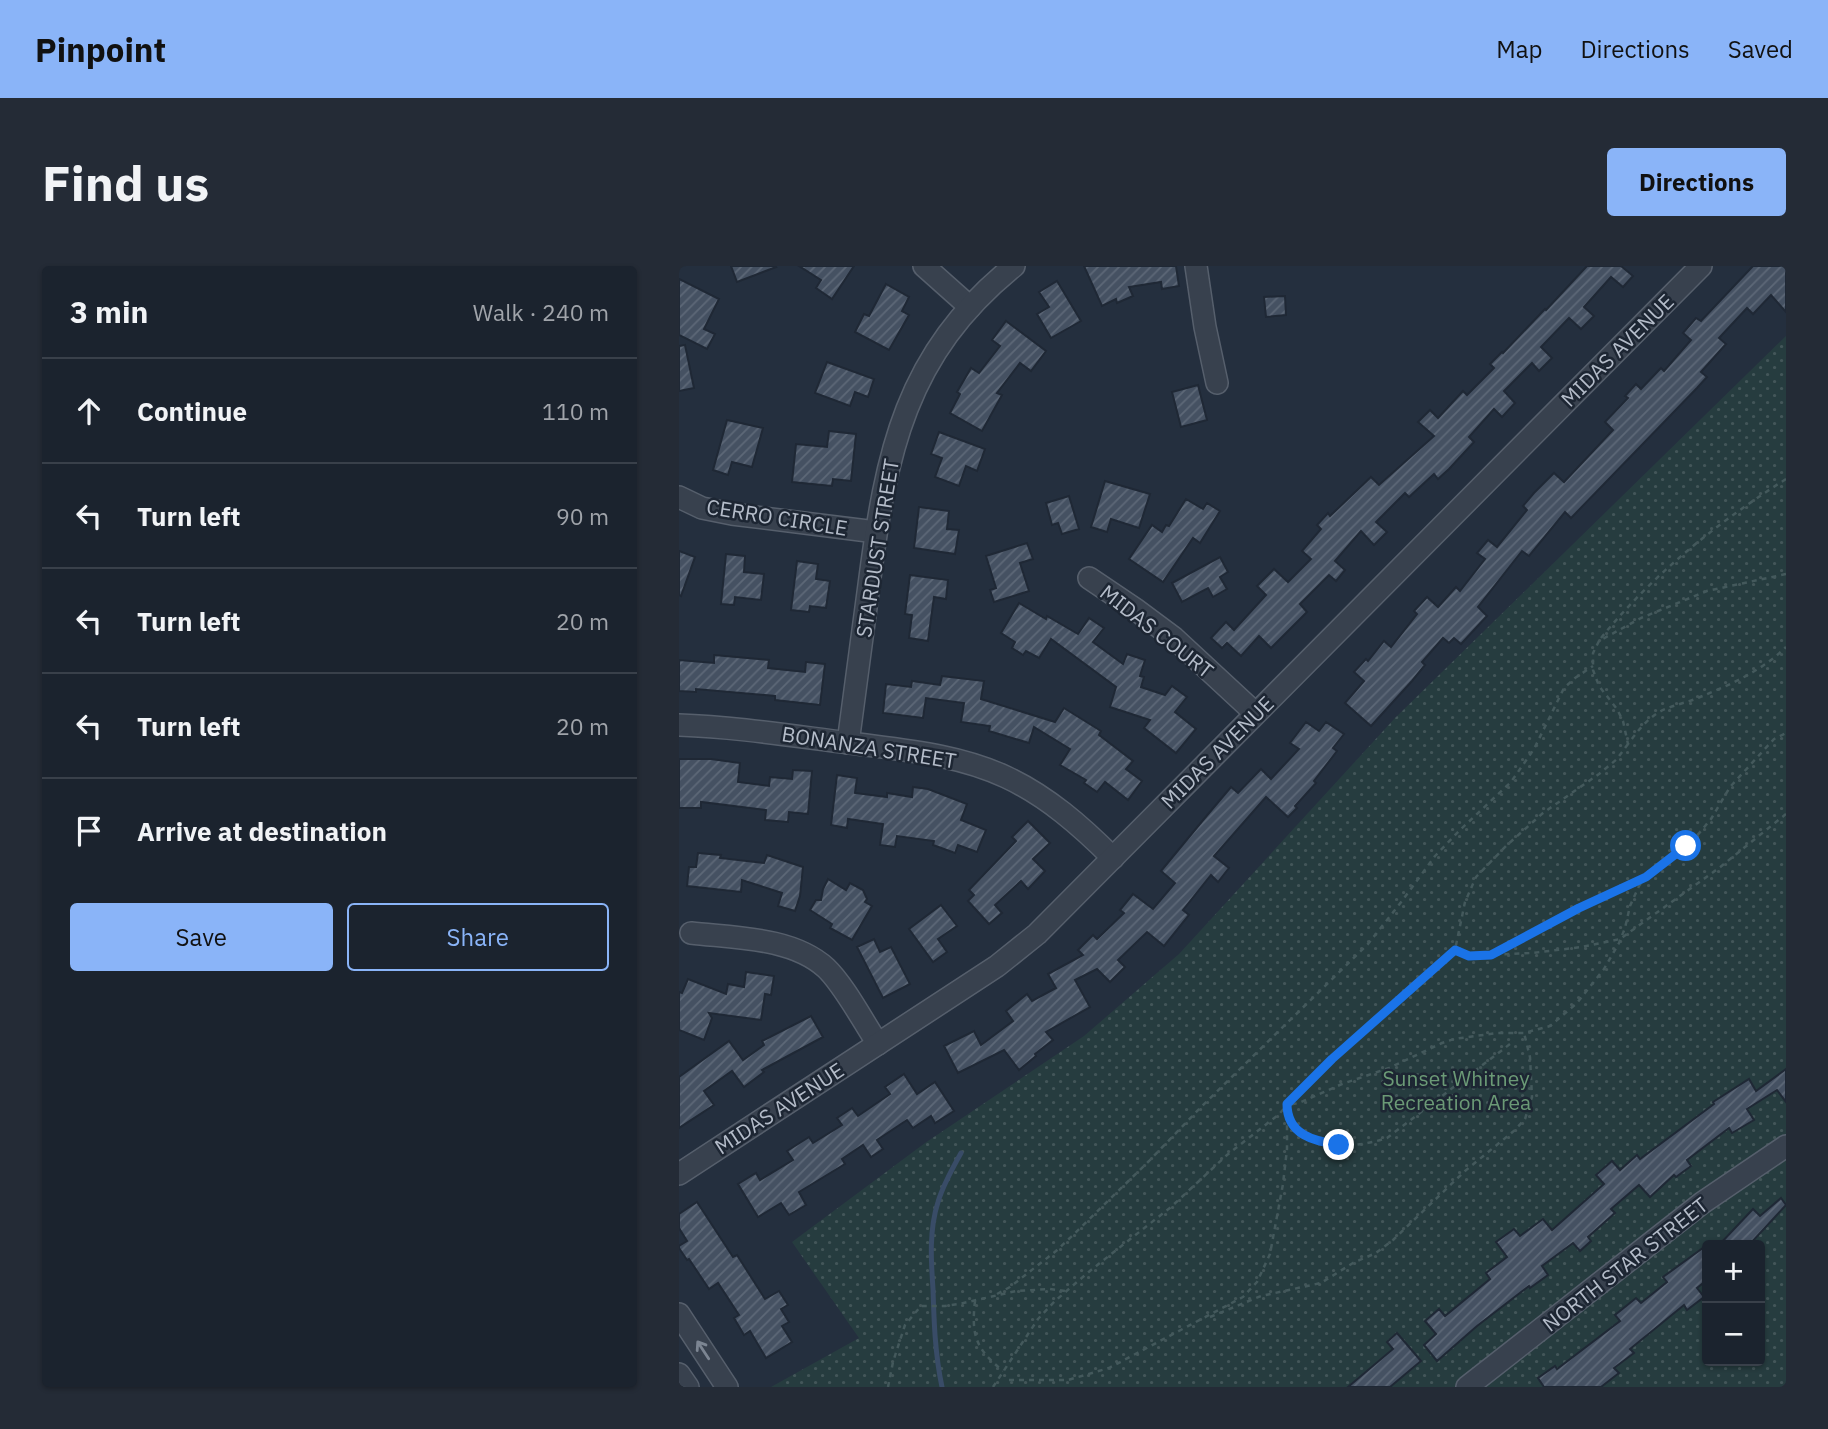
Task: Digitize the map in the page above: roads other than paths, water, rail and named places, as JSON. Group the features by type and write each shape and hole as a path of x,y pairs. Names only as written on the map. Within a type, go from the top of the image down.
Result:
{"street":[{"path":"924,266 970,307"},
{"name":"STARDUST STREET","path":"848,743 876,532 898,430 914,390 949,331 989,286 1014,266"},
{"path":"1196,266 1217,383"},
{"name":"MIDAS AVENUE","path":"679,1174 997,966 1037,934 1701,266"},
{"name":"CERRO CIRCLE","path":"679,497 702,508 731,514 876,532"},
{"name":"MIDAS COURT","path":"1089,578 1174,638 1255,713"},
{"name":"BONANZA STREET","path":"679,724 761,730 934,755 974,765 1006,777 1040,796 1075,821 1113,858"},
{"path":"691,933 774,943 813,958 839,985 878,1044"},
{"name":"NORTH STAR STREET","path":"1467,1387 1702,1203 1786,1146"},
{"path":"679,1314 727,1387"},
{"path":"679,1374 688,1387"}],"waterway":[{"path":"942,1387 934,1326 932,1234 940,1196 961,1153"}],"park label":[{"name":"Sunset Whitney Recreation Area","path":"1456,1090"}]}
